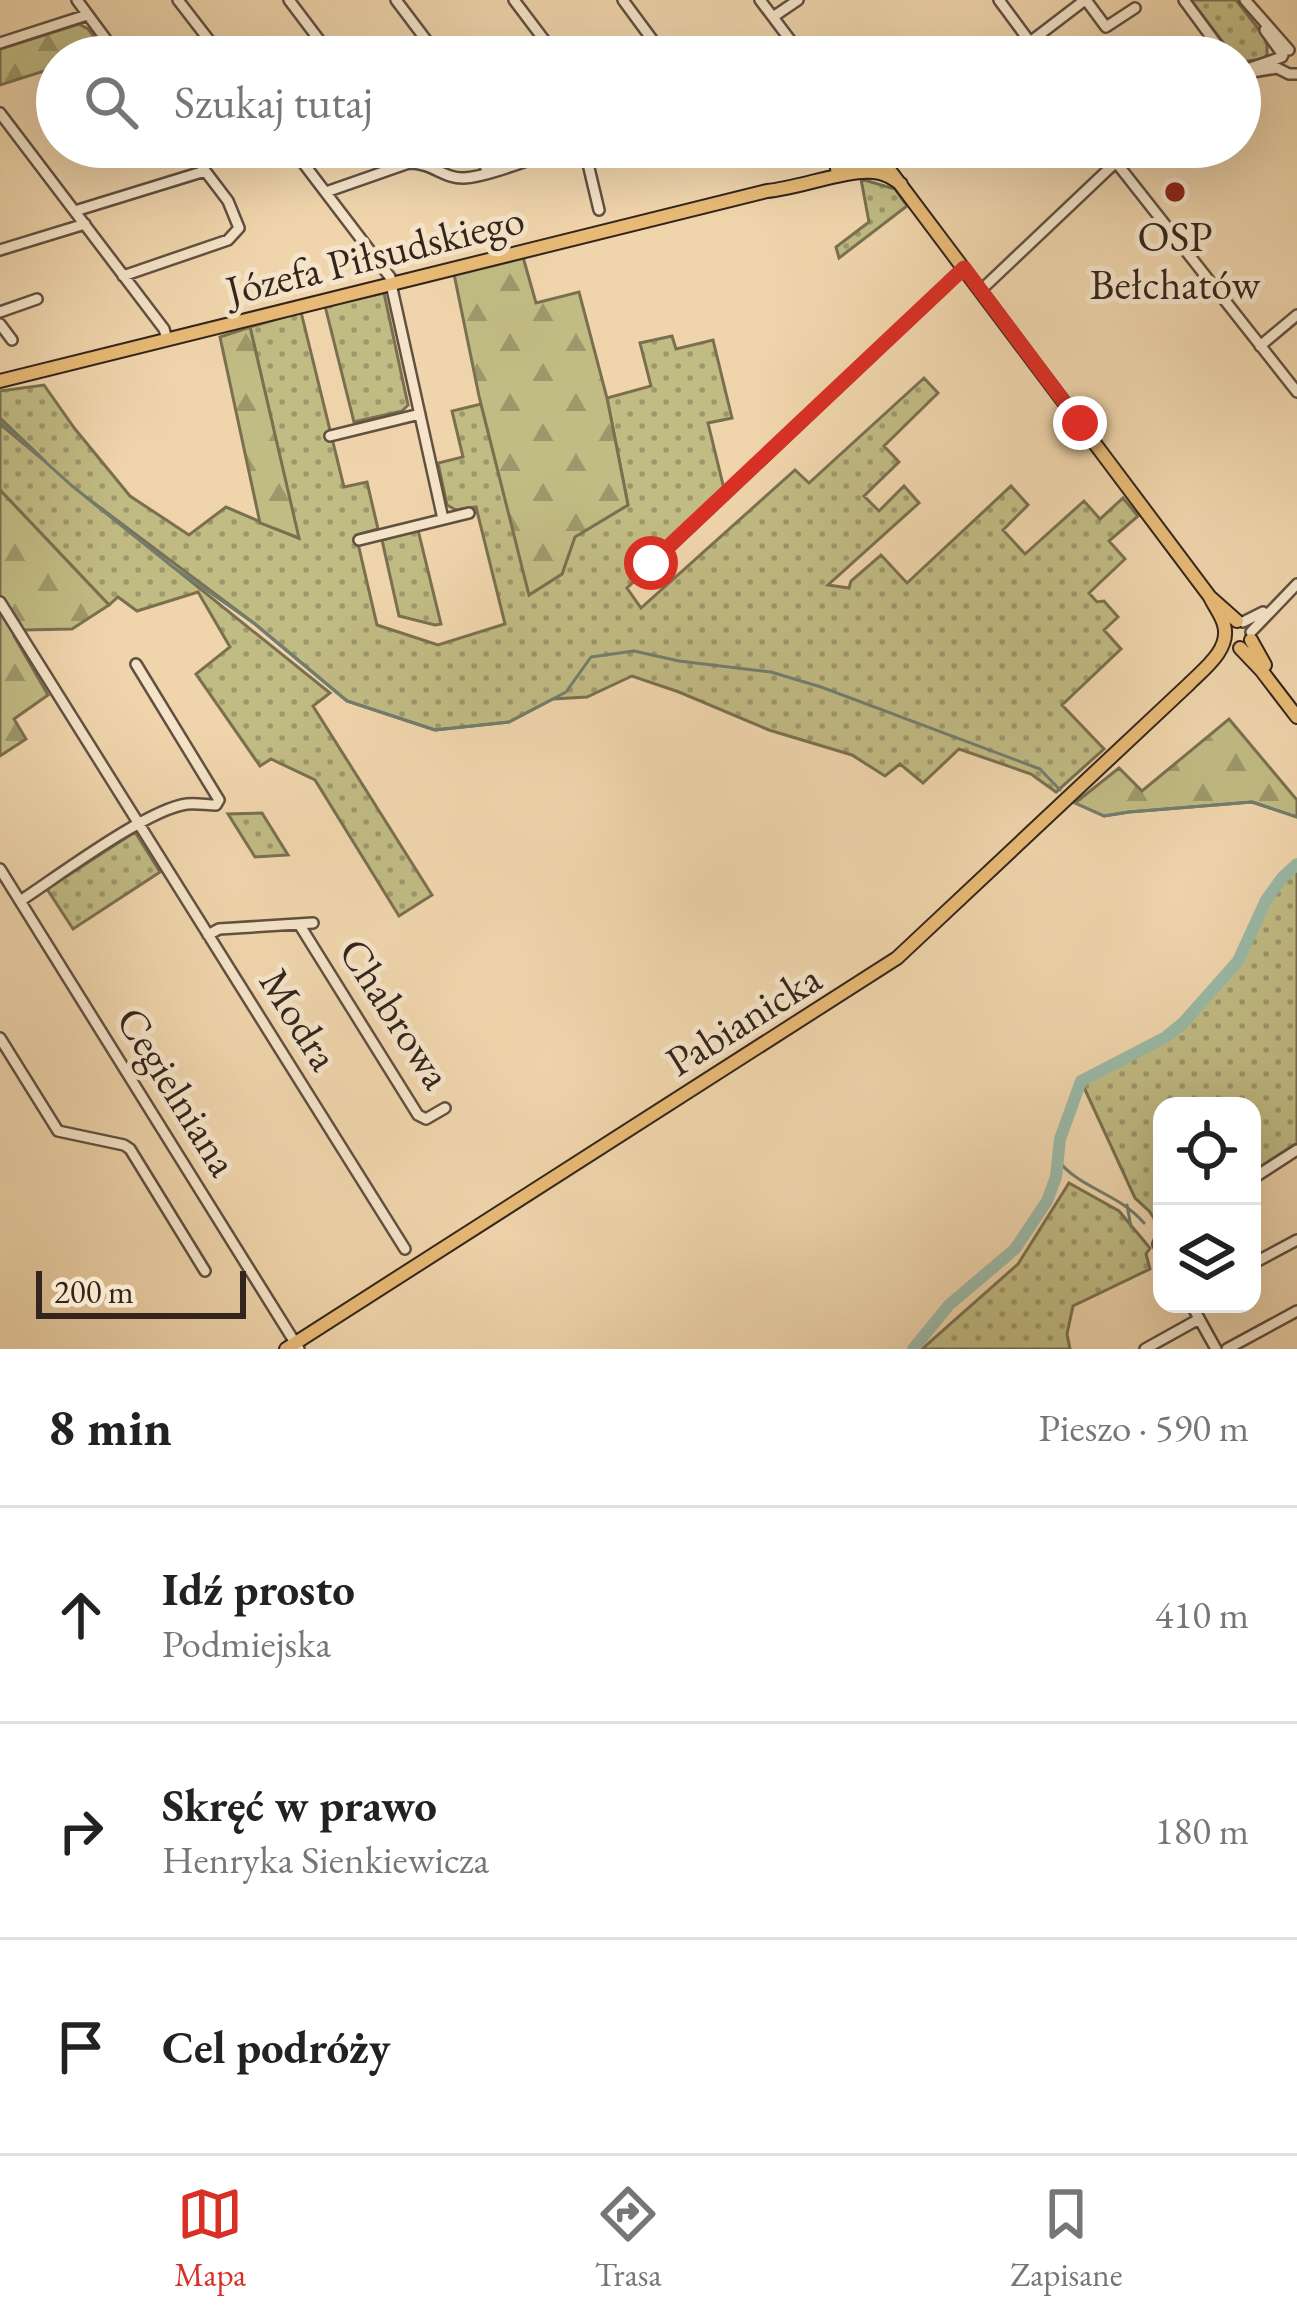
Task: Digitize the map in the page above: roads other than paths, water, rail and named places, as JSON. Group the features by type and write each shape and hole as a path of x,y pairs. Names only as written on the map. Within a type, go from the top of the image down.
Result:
{"main road":[{"name":"Józefa Piłsudskiego","path":"0,381 767,191 795,188 859,168"},
{"path":"866,168 901,184"},
{"path":"887,168 1297,714"},
{"name":"Pabianicka","path":"294,1347 897,958 1239,635"}],"street":[{"path":"77,0 103,36"},
{"path":"178,0 206,36"},
{"path":"289,0 316,36"},
{"path":"396,0 423,36"},
{"path":"514,0 541,36"},
{"path":"623,0 650,36"},
{"path":"760,0 787,36"},
{"path":"773,17 798,0"},
{"path":"999,0 1026,36"},
{"path":"1038,36 1086,0 1106,27 1135,8"},
{"path":"1184,0 1211,36"},
{"path":"1245,0 1287,56 1289,74 1297,74"},
{"path":"1253,10 1274,46 1287,56"},
{"path":"0,43 87,15"},
{"path":"1265,63 1274,46"},
{"path":"1261,65 1287,56"},
{"path":"0,113 36,160"},
{"path":"42,168 167,339"},
{"path":"123,276 228,240 236,233 228,201 203,168"},
{"path":"307,168 390,277 443,519"},
{"path":"326,192 392,168"},
{"path":"434,168 457,178 500,168"},
{"path":"486,168 487,172"},
{"path":"589,168 599,210"},
{"path":"901,184 903,168"},
{"path":"980,291 1110,168"},
{"path":"1119,168 1297,392"},
{"path":"75,211 205,171"},
{"path":"0,250 85,224"},
{"path":"651,563 964,268"},
{"path":"0,312 37,299"},
{"path":"1260,346 1297,315"},
{"path":"0,324 12,340"},
{"path":"330,436 420,414"},
{"path":"359,541 469,513"},
{"name":"Pabianicka","path":"1239,635 1297,584"},
{"name":"Modra","path":"0,602 405,1249"},
{"path":"20,902 167,809 216,805 219,800 136,664"},
{"name":"Cegielniana","path":"0,869 4,884 20,902 294,1347"},
{"name":"Chabrowa","path":"208,935 219,929 313,923"},
{"name":"Chabrowa","path":"299,924 418,1115 426,1119 445,1108"},
{"path":"0,1038 58,1131 130,1149 206,1271"},
{"path":"1261,1173 1297,1150"},
{"path":"1261,1259 1297,1240"},
{"path":"1227,1349 1297,1311"},
{"path":"1196,1313 1216,1349"},
{"path":"1144,1349 1199,1319"}],"waterway":[{"path":"0,421 71,485 172,566 255,624 347,701 435,730 509,722 566,692 591,657 634,651 771,672 821,687 1040,769 1060,790"},
{"path":"1075,803 1104,816 1252,802 1297,817"},
{"path":"913,1349 949,1305 1015,1249 1047,1201 1056,1177 1060,1139 1081,1081 1166,1037 1183,1023 1238,961 1266,900 1297,864"},
{"path":"1056,1158 1144,1223"},
{"path":"1127,1205 1131,1227"}],"place":[{"name":"OSP Bełchatów","path":"1175,192"}]}
